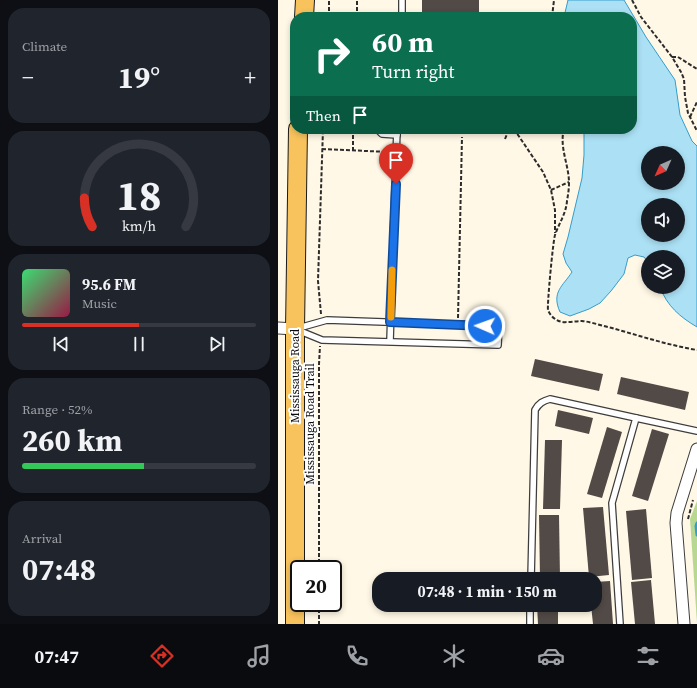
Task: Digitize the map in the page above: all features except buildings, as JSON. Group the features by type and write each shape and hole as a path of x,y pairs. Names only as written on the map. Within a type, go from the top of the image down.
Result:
{"main road":[{"path":"304,12 305,0"},
{"name":"Mississauga Road","path":"295,624 286,328 298,134"}],"street":[{"path":"684,624 676,523 677,513 697,449"}],"lane":[{"path":"402,0 402,12"},
{"path":"390,341 397,134"},
{"path":"327,320 499,326 498,345 322,340 286,328 327,320"},
{"path":"531,572 535,410 538,405 543,401 550,400 697,431"},
{"path":"620,624 612,503 636,418"},
{"path":"530,612 530,624"}],"path":[{"path":"329,0 329,12"},
{"path":"357,0 357,12"},
{"path":"553,12 554,0"},
{"path":"632,0 641,17 672,57 684,79 685,97 690,117 697,131"},
{"path":"672,57 678,57 697,69"},
{"path":"690,117 697,102"},
{"path":"321,312 318,281 323,134"},
{"path":"353,134 353,151"},
{"path":"505,139 507,134"},
{"path":"517,134 543,172 551,190 556,210 555,235 547,304 548,311 552,316 556,320 562,322 583,321 680,347 697,350"},
{"path":"555,235 564,216 569,182 562,143 563,134"},
{"path":"458,324 462,137"},
{"path":"322,149 397,153"},
{"path":"551,190 569,182"},
{"name":"Mississauga Road Trail","path":"319,560 320,351"},
{"path":"687,520 695,494"},
{"path":"319,612 319,624"}],"green space":[{"path":"697,501 697,623 690,519"}],"water":[{"path":"568,0 624,0 631,12 565,12"},
{"path":"637,22 675,80 680,115 692,141 697,146 697,327 675,310 663,294 685,294 685,250 641,250 641,256 635,255 628,258 624,274 600,303 570,316 560,312 557,294 572,272 566,263 563,254 582,178 584,134 637,134"}],"waterway":[{"path":"697,523 697,535"}],"slow traffic":[{"path":"391,317 392,270"}],"route":[{"path":"396,184 390,322 485,326"}]}
